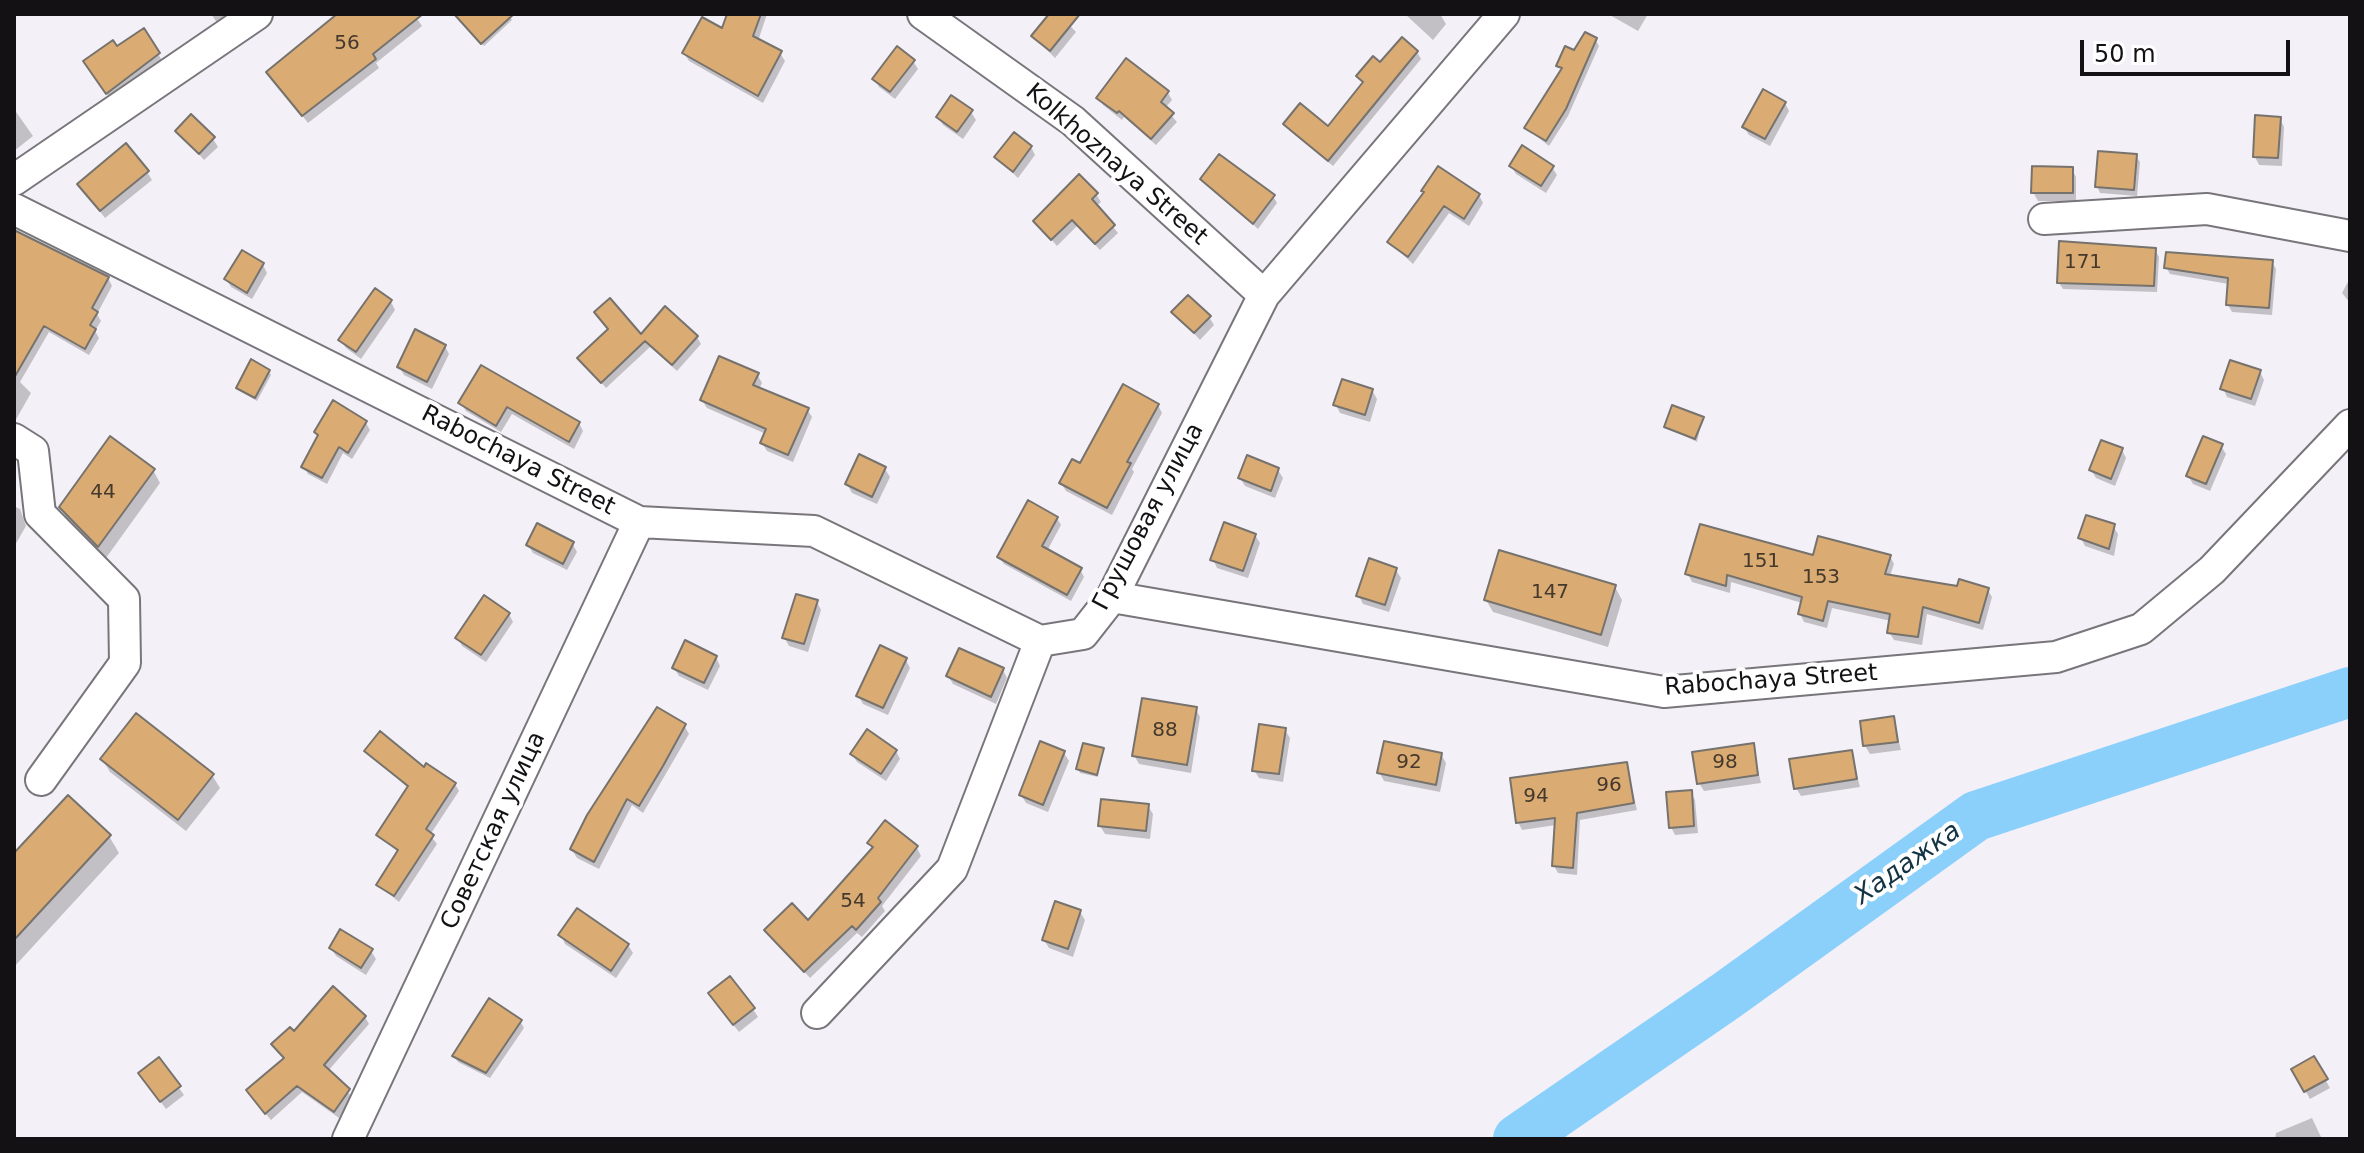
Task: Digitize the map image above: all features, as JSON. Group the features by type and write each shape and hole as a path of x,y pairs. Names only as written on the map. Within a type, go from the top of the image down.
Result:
{"street":[{"path":"14,180 257,14"},
{"name":"Kolkhoznaya Street","path":"923,14 1073,121 1264,295"},
{"name":"Грушовая улица","path":"1040,641 1083,634 1112,597 1264,295 1504,14"},
{"name":"Rabochaya Street","path":"14,209 639,522 814,531 1040,641"},
{"path":"2044,219 2207,209 2350,236"},
{"name":"Rabochaya Street","path":"1112,597 1664,692 2056,657 2141,629 2212,570 2350,425"},
{"path":"14,439 33,451 40,514 124,599 125,663 41,780"},
{"name":"Советская улица","path":"348,1139 639,522"},
{"path":"817,1013 952,869 1040,641"}],"building":[{"path":"337,14 423,14 373,54 376,59 302,116 266,72"},
{"path":"454,14 514,14 481,44"},
{"path":"727,14 761,14 753,36 782,51 758,96 682,53 702,17 722,28"},
{"path":"1049,14 1080,14 1050,51 1031,36"},
{"path":"144,28 160,53 106,94 83,61 113,40 117,46"},
{"path":"1585,32 1597,38 1566,109 1546,141 1524,128 1562,68 1556,66 1565,46 1574,50"},
{"path":"1402,37 1418,51 1328,161 1283,124 1300,103 1328,126 1363,82 1356,76 1373,56 1380,62"},
{"path":"897,46 915,60 890,92 872,79"},
{"path":"1126,58 1169,91 1161,102 1174,113 1151,139 1119,111 1117,113 1096,98"},
{"path":"1763,89 1786,102 1765,139 1742,127"},
{"path":"951,95 973,110 957,132 936,117"},
{"path":"191,114 215,137 199,154 175,131"},
{"path":"2255,115 2281,117 2278,158 2253,157"},
{"path":"1014,132 1032,146 1013,172 994,157"},
{"path":"126,143 149,171 100,211 77,184"},
{"path":"1522,145 1554,166 1541,186 1509,166"},
{"path":"2098,151 2137,154 2134,190 2095,187"},
{"path":"1219,154 1275,195 1253,224 1200,179"},
{"path":"1438,166 1480,194 1464,219 1444,206 1408,257 1387,242 1424,192 1421,191"},
{"path":"2032,166 2073,167 2073,193 2031,193"},
{"path":"1079,174 1098,193 1092,199 1115,225 1095,244 1072,220 1051,240 1033,221"},
{"path":"14,230 109,277 92,308 98,312 90,325 96,329 85,349 44,326 14,378"},
{"path":"2059,241 2156,248 2154,286 2057,283"},
{"path":"242,250 264,263 247,293 224,279"},
{"path":"2166,252 2273,260 2269,308 2226,305 2228,278 2164,268"},
{"path":"375,288 392,300 356,352 338,340"},
{"path":"1188,295 1211,316 1194,333 1171,312"},
{"path":"610,298 641,334 665,306 698,336 672,365 645,341 601,383 577,358 608,329 594,312"},
{"path":"415,329 446,345 427,382 397,367"},
{"path":"719,356 759,373 753,385 809,408 788,455 760,443 766,429 700,400"},
{"path":"251,359 270,370 255,398 236,388"},
{"path":"2230,360 2261,370 2251,399 2220,389"},
{"path":"481,365 580,422 569,442 507,407 496,426 458,403"},
{"path":"1342,379 1373,389 1365,415 1333,405"},
{"path":"1123,384 1159,404 1127,462 1131,463 1107,508 1059,483 1072,459 1080,463"},
{"path":"333,400 367,421 348,453 339,447 322,478 301,467 318,435 314,432"},
{"path":"1672,405 1704,417 1695,439 1664,427"},
{"path":"110,436 155,469 98,547 59,507"},
{"path":"2203,436 2223,444 2206,484 2186,476"},
{"path":"2101,440 2123,448 2111,479 2089,470"},
{"path":"859,454 886,467 872,497 845,484"},
{"path":"1247,455 1279,468 1271,491 1238,478"},
{"path":"1028,500 1058,517 1042,546 1082,568 1067,595 997,557"},
{"path":"2086,515 2115,524 2109,549 2078,538"},
{"path":"1224,522 1256,534 1243,571 1210,560"},
{"path":"537,523 574,542 563,564 526,545"},
{"path":"1700,524 1813,555 1818,536 1891,555 1885,574 1957,586 1959,579 1989,588 1979,623 1923,607 1918,637 1887,633 1890,614 1828,601 1823,621 1798,614 1802,597 1727,575 1726,586 1685,574"},
{"path":"1499,550 1616,585 1601,635 1484,600"},
{"path":"1369,558 1397,568 1385,605 1356,596"},
{"path":"796,594 818,600 804,644 782,638"},
{"path":"484,595 510,613 481,655 455,638"},
{"path":"685,640 717,656 704,683 672,668"},
{"path":"880,645 907,658 883,708 856,696"},
{"path":"959,648 1004,668 991,697 946,676"},
{"path":"1142,698 1197,707 1187,765 1132,756"},
{"path":"657,707 686,724 639,806 627,799 594,862 570,849 587,815"},
{"path":"136,713 214,774 178,820 100,759"},
{"path":"1894,716 1898,742 1863,746 1860,721"},
{"path":"1259,724 1286,728 1279,774 1252,771"},
{"path":"867,729 897,750 881,774 850,754"},
{"path":"380,731 424,767 426,763 456,783 426,829 434,835 394,896 376,885 398,850 376,835 408,786 364,751"},
{"path":"1040,741 1065,751 1043,805 1019,795"},
{"path":"1384,741 1442,753 1436,785 1377,773"},
{"path":"1083,743 1104,748 1097,775 1076,769"},
{"path":"1754,743 1758,775 1697,784 1692,752"},
{"path":"1852,750 1857,779 1794,789 1789,759"},
{"path":"1627,762 1634,803 1577,813 1573,868 1552,866 1555,818 1516,823 1510,778"},
{"path":"1692,790 1694,826 1669,828 1666,792"},
{"path":"68,795 111,835 14,940 14,853"},
{"path":"1101,799 1149,804 1146,831 1098,826"},
{"path":"885,820 918,846 878,898 881,902 856,930 852,926 804,972 764,930 792,903 808,920 873,847 867,843"},
{"path":"1055,901 1081,910 1068,949 1042,940"},
{"path":"577,908 629,944 611,971 558,935"},
{"path":"340,929 373,949 361,968 329,948"},
{"path":"730,976 755,1008 733,1025 708,993"},
{"path":"333,986 366,1016 324,1065 350,1089 334,1112 297,1086 265,1114 246,1090 284,1058 271,1044 290,1027 294,1031"},
{"path":"489,998 522,1020 486,1073 452,1056"},
{"path":"2314,1056 2328,1079 2304,1092 2291,1069"},
{"path":"159,1057 181,1086 160,1102 138,1073"}],"waterway":[{"name":"Хадажка","path":"1518,1139 1726,996 1976,816 2350,692"}]}
